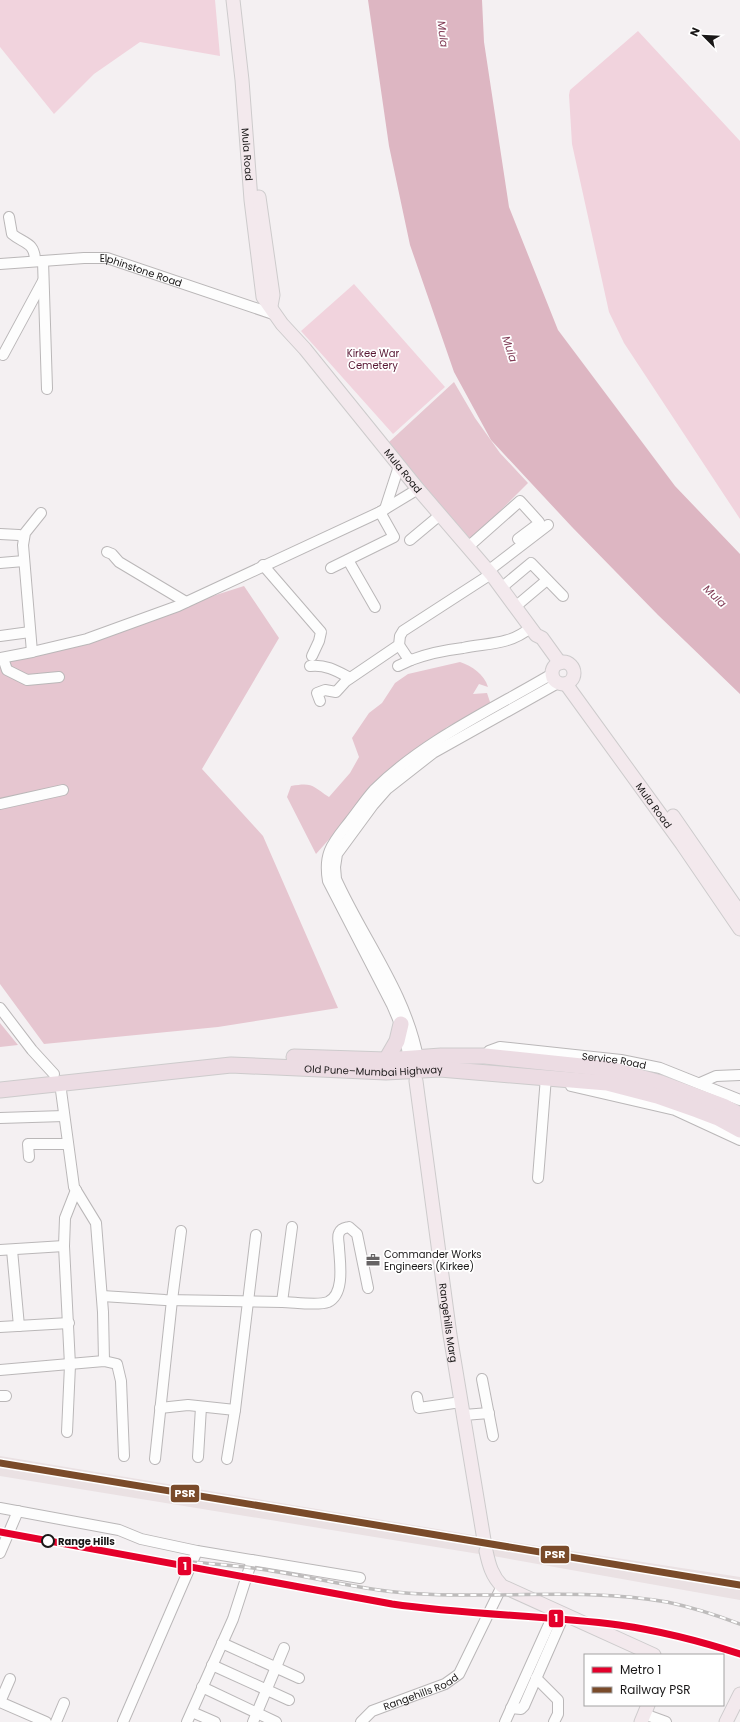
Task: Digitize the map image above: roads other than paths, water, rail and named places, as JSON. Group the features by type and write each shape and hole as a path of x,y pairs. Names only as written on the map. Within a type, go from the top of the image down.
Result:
{"highway":[{"path":"386,1060 397,1041 401,1024"},
{"name":"Old Pune–Mumbai Highway","path":"0,1090 57,1078 230,1055 386,1060 415,1068 441,1056 485,1056 610,1069 661,1083 723,1106 740,1115"},
{"name":"Old Pune–Mumbai Highway","path":"0,1080 57,1078 231,1065 386,1072 415,1068 440,1069 607,1082 641,1091 704,1113 740,1130"}],"main road":[{"name":"Mula Road","path":"233,0 258,217 273,295 273,310 282,324 305,349 399,466 489,572 533,631 542,638 561,675 682,844 740,929"},
{"name":"Mula Road","path":"240,0 252,163"},
{"path":"561,675 691,840 740,913"},
{"name":"Rangehills Marg","path":"415,1068 425,1158 461,1402 489,1566 494,1578 502,1586 560,1613 636,1645 652,1654"},
{"path":"726,1722 740,1694"}],"street":[{"path":"9,217 12,234 32,247 39,261 44,279 47,389"},
{"name":"Elphinstone Road","path":"0,264 84,258 107,258 273,310"},
{"path":"3,355 44,279"},
{"path":"331,568 394,537 382,510 399,466"},
{"path":"59,677 27,680 7,670 1,658 87,639 186,602 382,510 418,489"},
{"path":"468,547 520,501 539,522 518,539"},
{"path":"32,652 24,561 24,538 41,513"},
{"path":"410,540 440,515"},
{"path":"411,660 407,657 399,645 400,636 403,631 489,572 548,525"},
{"path":"0,534 19,535 24,538"},
{"path":"107,552 112,554 119,562 186,602"},
{"path":"348,560 375,607"},
{"path":"0,563 24,561"},
{"path":"501,588 531,562 563,596"},
{"path":"263,566 320,632 319,641 311,661 318,665 335,669 350,678"},
{"path":"515,607 547,580"},
{"path":"398,666 411,660 463,648 506,642 533,631"},
{"path":"0,636 30,632"},
{"path":"320,701 317,693 325,690 336,692 350,678 399,645"},
{"path":"415,1068 401,1024 331,888 327,874 327,855 373,791 417,753 561,675"},
{"path":"415,1068 412,1029 400,1002 336,879 335,857 344,842 379,797 422,760 561,675"},
{"path":"0,804 63,790"},
{"path":"0,1008 32,1050 57,1078 74,1187 96,1223 102,1296 104,1361"},
{"name":"Service Road","path":"485,1056 489,1051 500,1047 622,1060 660,1068 740,1100"},
{"path":"700,1083 716,1076 740,1075"},
{"path":"538,1178 552,1078 572,1086 675,1110 740,1140"},
{"path":"0,1118 64,1116"},
{"path":"29,1157 28,1144 68,1144"},
{"path":"67,1432 70,1365 64,1246 65,1218 76,1190"},
{"path":"282,1302 292,1226"},
{"path":"102,1296 172,1300 326,1303 334,1298 339,1286 340,1264 338,1237 343,1228 349,1227 357,1234 368,1288"},
{"path":"155,1459 181,1231"},
{"path":"227,1459 249,1302 256,1235"},
{"path":"0,1250 64,1246"},
{"path":"12,1250 19,1326"},
{"path":"0,1327 69,1323"},
{"path":"0,1370 104,1361 117,1364 122,1381 124,1456"},
{"path":"482,1379 493,1436"},
{"path":"417,1397 419,1408 461,1402"},
{"path":"160,1408 188,1405 235,1410"},
{"path":"198,1456 200,1407"},
{"path":"464,1415 489,1413"},
{"path":"0,1508 119,1530 141,1539 197,1551 360,1578"},
{"path":"0,1553 18,1511"},
{"path":"123,1722 197,1551"},
{"path":"187,1722 233,1619 252,1560"},
{"name":"Rangehills Road","path":"361,1722 372,1711 445,1684 459,1674 502,1586"},
{"path":"512,1708 522,1708 536,1678 560,1613"},
{"path":"505,1722 560,1613"},
{"path":"222,1643 299,1678"},
{"path":"255,1718 284,1648"},
{"path":"212,1665 289,1700"},
{"path":"536,1678 558,1700 558,1714 554,1722"},
{"path":"10,1679 0,1702 46,1722"},
{"path":"202,1687 255,1718 276,1722"},
{"path":"56,1722 64,1703"},
{"path":"192,1712 215,1722"},
{"path":"644,1714 666,1722"}],"water":[{"name":"Mula","path":"368,0 482,0 484,42 509,207 558,330 675,486 740,554 740,694 658,615 572,527 491,440 454,372 410,245 389,146"}],"railway":[{"path":"137,1558 209,1563 253,1568 395,1592 463,1595 565,1594 633,1597 685,1606 740,1624"}],"metro line":[{"name":"1","path":"0,1532 392,1604 448,1611 562,1619 635,1627 680,1637 740,1654"}],"rail line":[{"name":"PSR","path":"0,1463 740,1585"}],"place":[{"name":"Commander Works Engineers (Kirkee)","path":"373,1260"},
{"name":"Range Hills","path":"48,1541"}],"park label":[{"name":"Kirkee War Cemetery","path":"373,358"}]}
